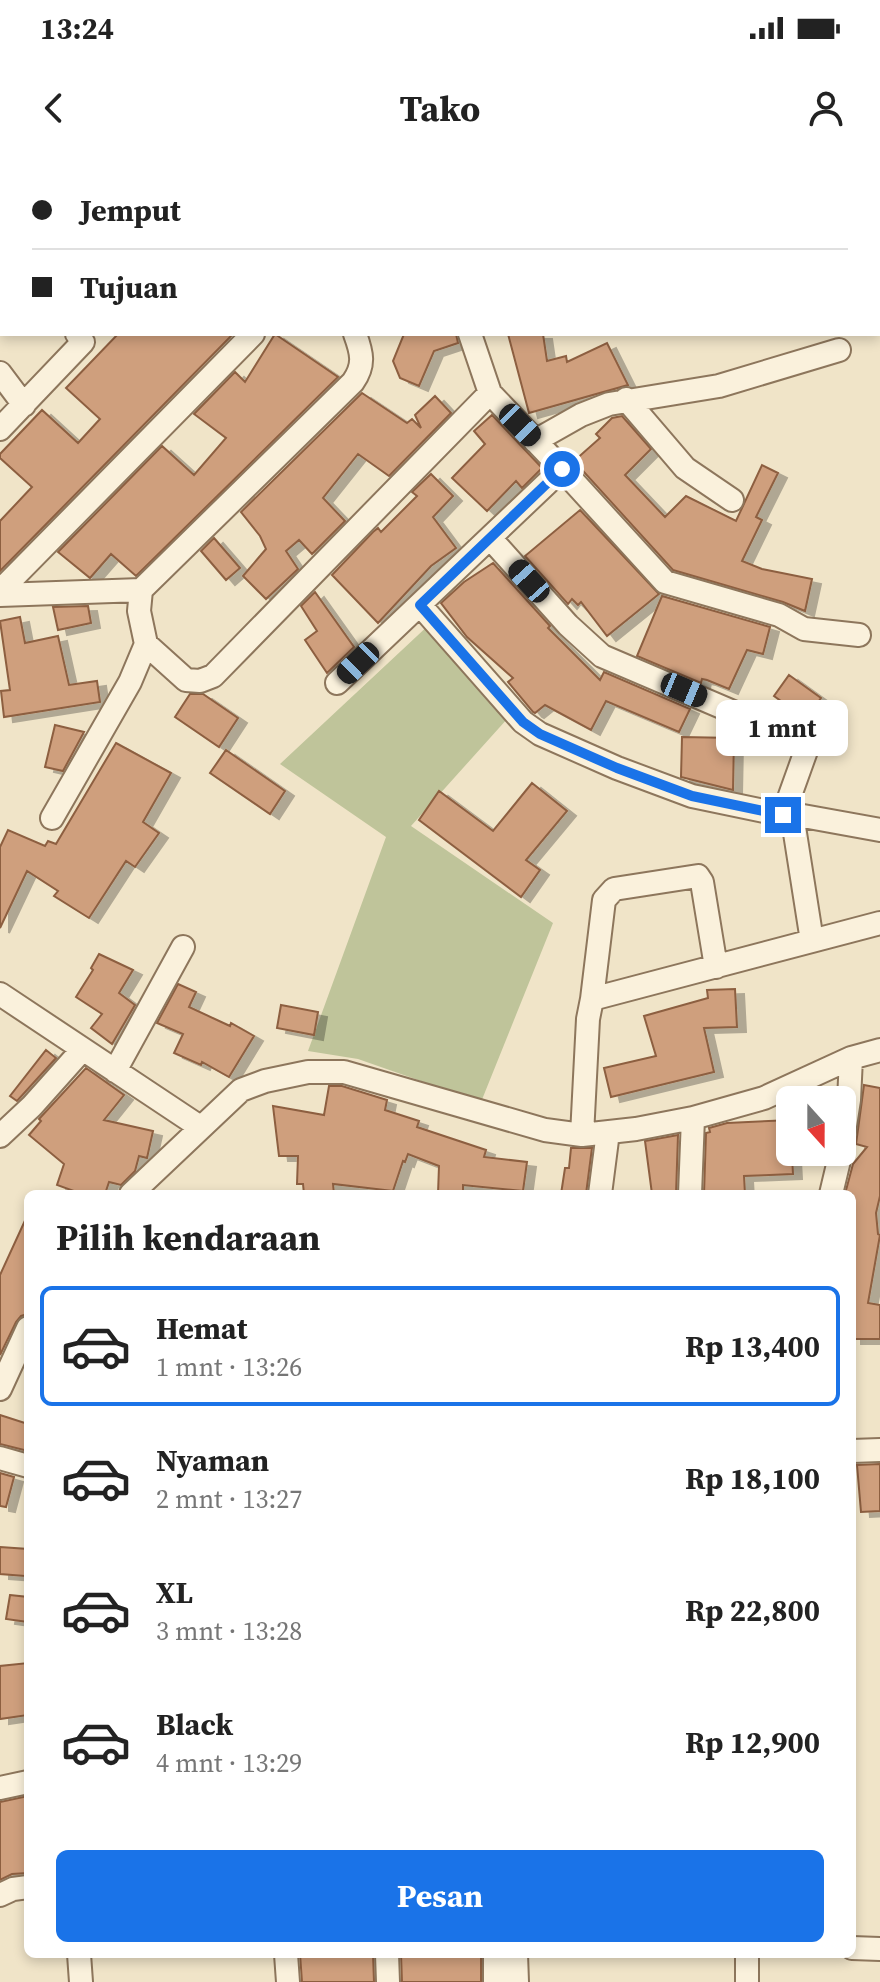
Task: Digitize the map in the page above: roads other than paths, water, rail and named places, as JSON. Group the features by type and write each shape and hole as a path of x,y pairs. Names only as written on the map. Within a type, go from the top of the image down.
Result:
{"street":[{"path":"0,593 251,336"},
{"path":"52,818 130,682 146,644 139,611 141,590 353,382 363,355 356,336"},
{"path":"471,336 490,393 665,582 779,615 804,629 859,635"},
{"path":"0,429 84,337"},
{"path":"535,441 581,415 626,399 719,386 839,350"},
{"path":"0,373 24,405"},
{"path":"146,644 186,680 200,681 213,676 490,393"},
{"path":"626,399 685,468 732,500"},
{"path":"337,683 562,469"},
{"path":"420,605 523,722 540,734 617,768 692,796 783,815 807,748 806,743 602,656 568,625 490,538"},
{"path":"0,593 141,590"},
{"path":"812,941 792,814 880,830"},
{"path":"582,1135 588,1019 604,900 614,889 698,876 702,882 716,967"},
{"path":"592,999 880,923"},
{"path":"115,1071 183,947"},
{"path":"0,994 200,1127"},
{"path":"0,1136 32,1106 82,1050"},
{"path":"135,1190 229,1099 252,1085 325,1071 344,1072 545,1130 582,1135 693,1118 764,1098 851,1058 880,1050"},
{"path":"850,1086 851,1058"},
{"path":"690,1190 693,1118"},
{"path":"601,1190 608,1132"},
{"path":"832,1190 838,1166"},
{"path":"0,1389 24,1337"},
{"path":"856,1451 880,1450"},
{"path":"0,1458 24,1465"},
{"path":"0,1788 24,1783"},
{"path":"0,1895 24,1888"},
{"path":"856,1948 880,1949"},
{"path":"79,1958 81,1982"},
{"path":"286,1958 288,1982"},
{"path":"387,1958 388,1982"},
{"path":"495,1958 495,1982"},
{"path":"516,1958 517,1982"},
{"path":"747,1958 747,1982"}]}
